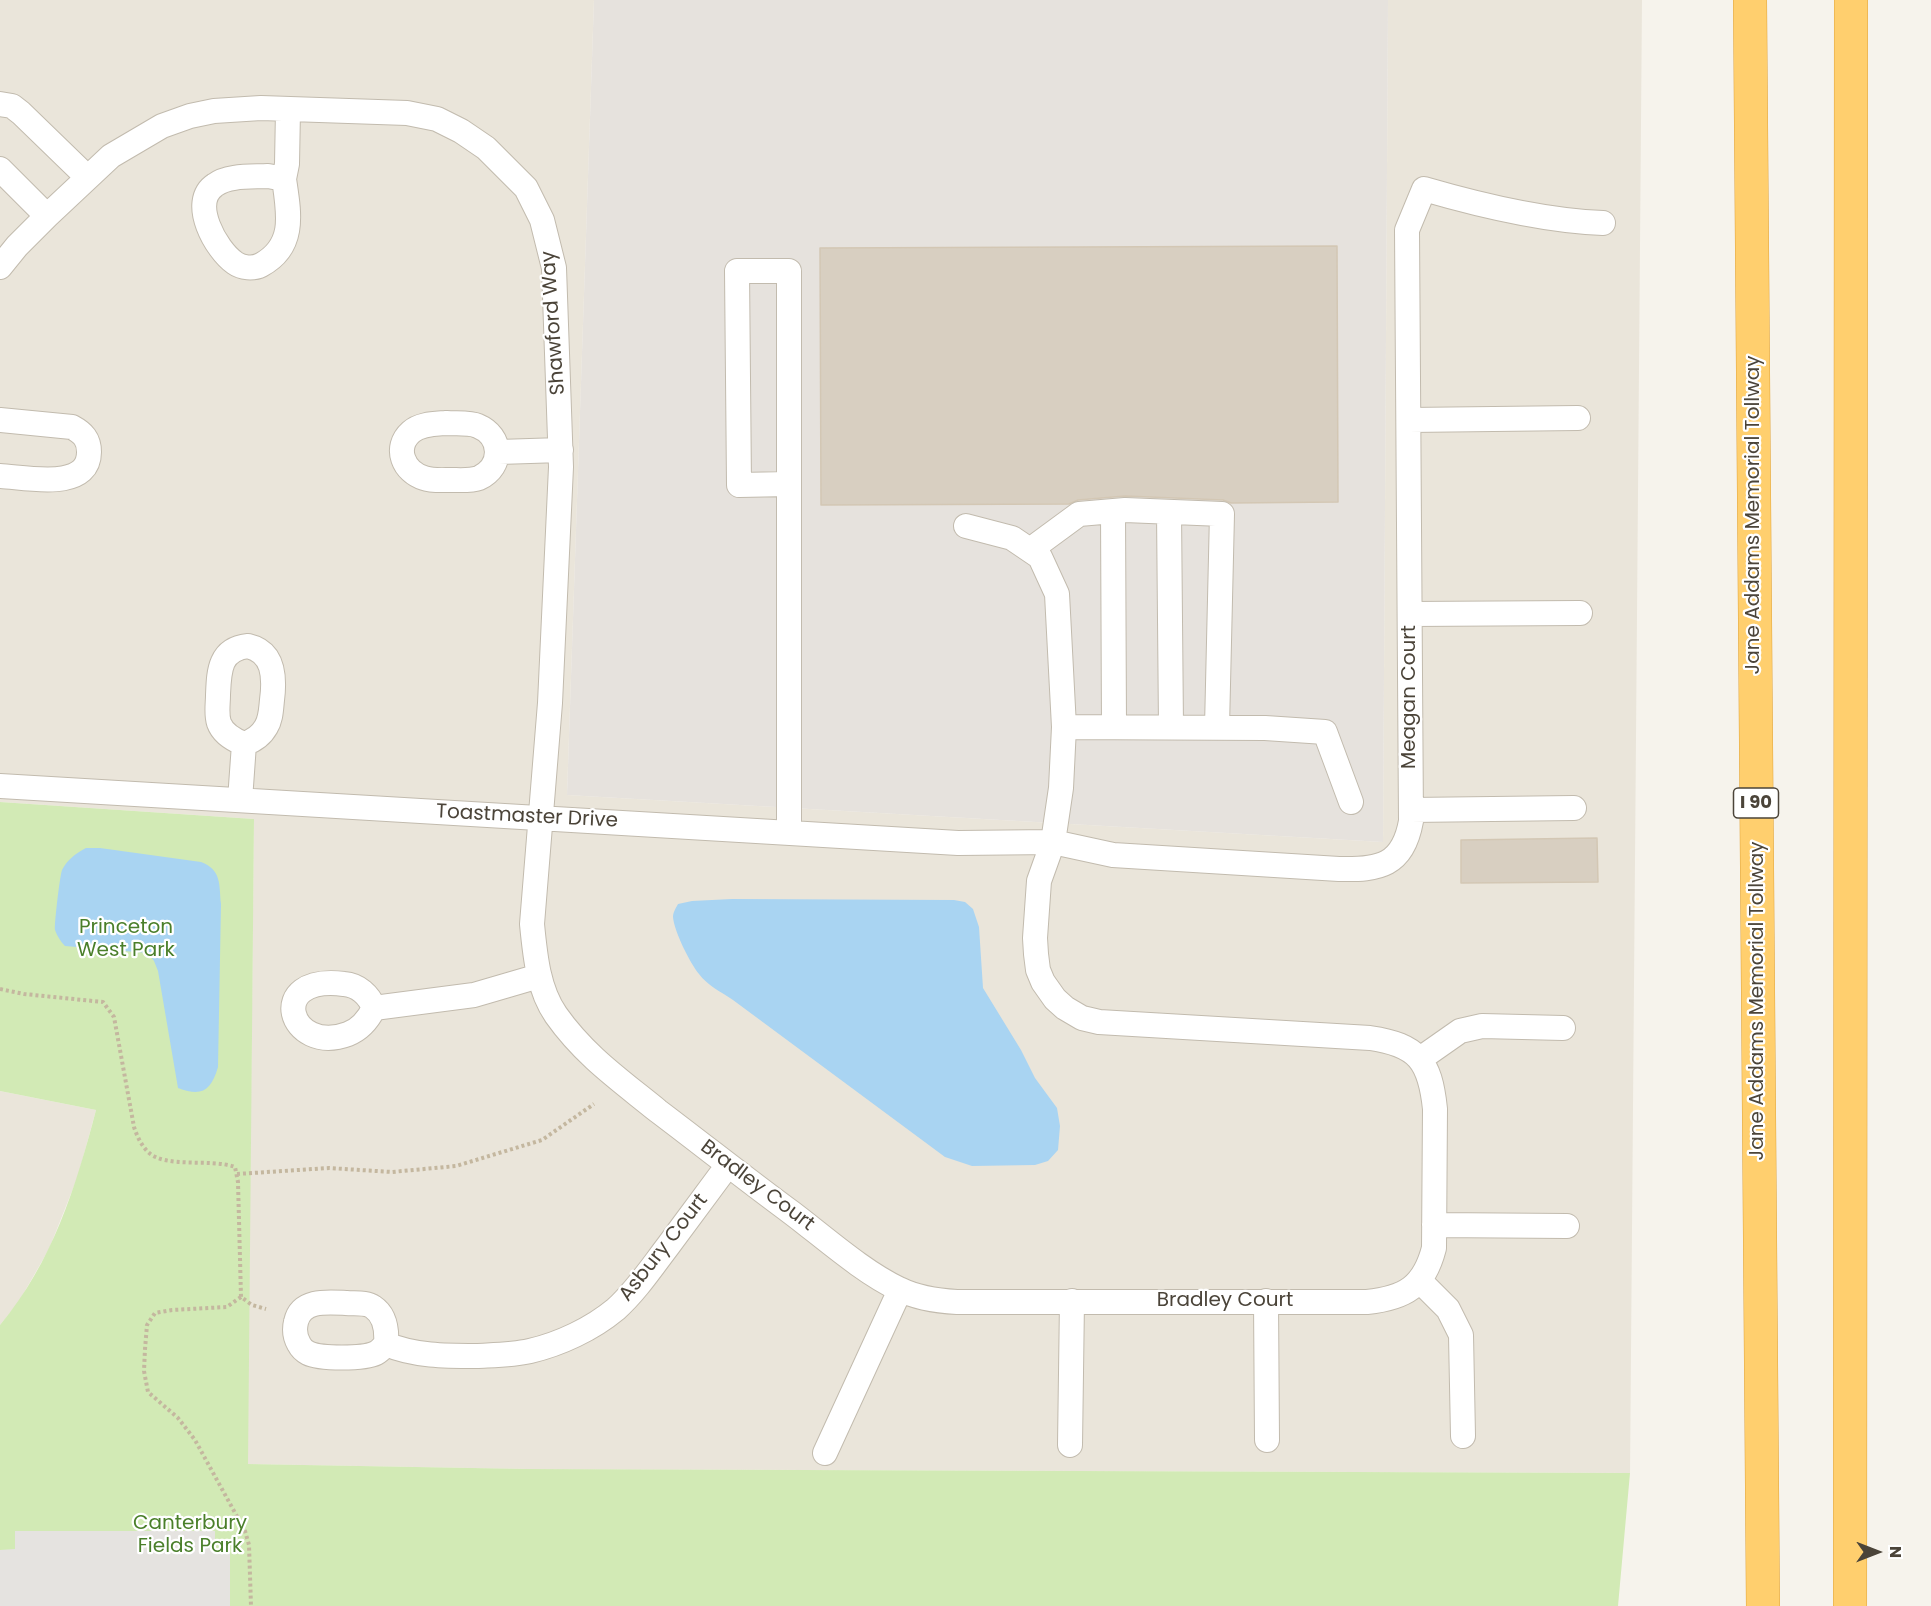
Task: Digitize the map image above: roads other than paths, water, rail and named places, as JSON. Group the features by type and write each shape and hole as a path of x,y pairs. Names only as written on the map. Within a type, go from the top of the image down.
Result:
{"highway":[{"name":"Jane Addams Memorial Tollway","path":"1750,0 1763,1606"},
{"path":"1850,1606 1851,0"}],"street":[{"path":"0,104 12,106 21,113 87,177"},
{"name":"Shawford Way","path":"0,267 47,216 111,156 162,126 190,116 214,111 237,109 407,113 437,119 461,131 486,148 526,188 542,220 554,268 561,450 554,621 541,818"},
{"path":"284,180 287,164 288,110"},
{"path":"0,169 47,216"},
{"name":"Meagan Court","path":"1053,842 1113,855 1370,870 1380,867 1402,847 1408,836 1411,810 1407,230 1424,189 1459,199 1566,221 1604,223"},
{"path":"789,484 739,485 737,271 789,271 789,484 789,833"},
{"path":"1409,420 1578,418"},
{"path":"0,420 72,427 88,440 89,455 85,469 75,477 61,480 0,476"},
{"path":"499,452 561,450"},
{"path":"1113,511 1114,726"},
{"path":"1030,550 1079,514 1113,511 1222,514 1217,727"},
{"path":"1169,512 1171,727"},
{"path":"966,526 1012,537 1040,557 1057,594 1064,727 1061,788 1053,842 1040,881 1035,928 1038,970 1043,982 1055,999 1065,1008 1082,1018 1099,1022 1370,1038 1395,1042 1409,1049 1420,1059 1433,1089 1435,1109 1434,1248 1429,1266 1420,1281 1448,1309 1461,1335 1463,1436"},
{"path":"1410,614 1580,612"},
{"path":"1064,727 1217,727 1325,732 1351,802"},
{"path":"240,800 244,744"},
{"name":"Toastmaster Drive","path":"0,786 958,843 1053,842"},
{"path":"1411,810 1574,808"},
{"name":"Bradley Court","path":"541,818 532,924 534,954 539,976 554,1012 578,1045 605,1069 728,1165 871,1272 900,1290 944,1301 1366,1302 1401,1295 1420,1281"},
{"path":"374,1008 474,995 539,976"},
{"path":"1420,1059 1460,1031 1482,1026 1563,1028"},
{"name":"Asbury Court","path":"386,1344 398,1349 437,1355 506,1355 530,1351 575,1335 615,1309 631,1293 728,1165"},
{"path":"1434,1225 1567,1226"},
{"path":"825,1453 900,1290"},
{"path":"1070,1445 1072,1301"},
{"path":"1266,1301 1267,1440"}],"water":[{"path":"86,848 201,862 213,869 216,874 221,904 218,1067 209,1087 204,1090 193,1092 178,1088 158,971 148,953 65,946 55,930 62,870 72,857"},
{"path":"732,899 954,900 965,902 973,909 979,927 983,988 1021,1050 1035,1078 1057,1108 1060,1126 1058,1150 1048,1161 1035,1165 972,1166 945,1157 710,985 695,969 687,955 676,930 674,913 678,904"}],"park label":[{"name":"Princeton West Park","path":"126,940"},
{"name":"Canterbury Fields Park","path":"190,1536"}]}
